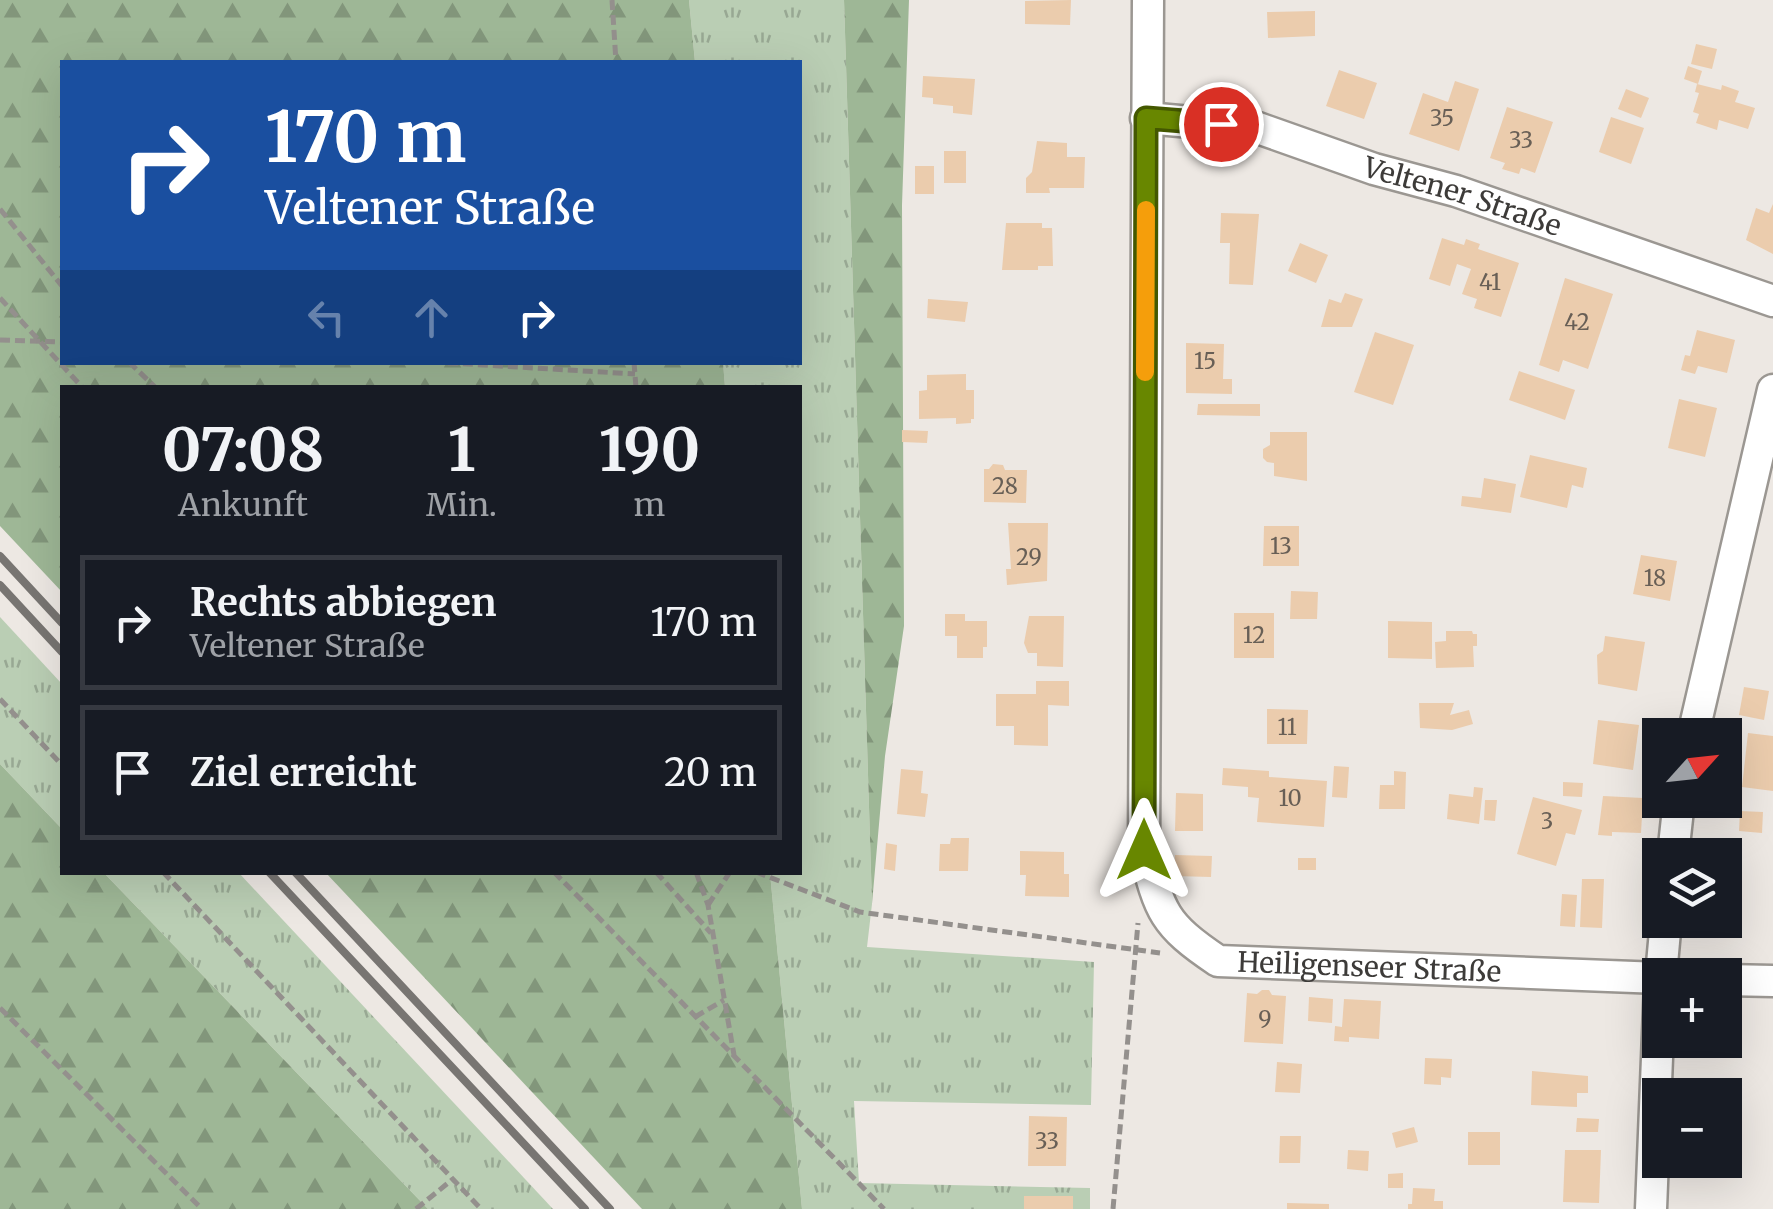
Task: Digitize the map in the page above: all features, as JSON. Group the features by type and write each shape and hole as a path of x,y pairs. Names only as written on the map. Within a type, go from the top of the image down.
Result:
{"street":[{"name":"Heiligenseer Straße","path":"1148,0 1144,850 1158,905 1183,938 1218,961 1642,978"},
{"name":"Veltener Straße","path":"1146,118 1258,128 1374,169 1456,191 1773,301"},
{"path":"1697,718 1773,390"},
{"path":"1742,980 1773,980"},
{"path":"1652,1209 1657,1058"}],"path":[{"path":"612,0 616,60"},
{"path":"0,210 60,284"},
{"path":"0,298 79,385"},
{"path":"0,340 60,342"},
{"path":"133,365 153,385"},
{"path":"484,365 635,374"},
{"path":"634,365 636,385"},
{"path":"0,699 60,764"},
{"path":"167,875 481,1209"},
{"path":"557,875 884,1209"},
{"path":"659,875 713,935"},
{"path":"697,875 708,905 734,1058"},
{"path":"708,905 728,875"},
{"path":"764,875 860,912 1168,954"},
{"path":"1113,1209 1138,916"},
{"path":"694,1017 724,1000"},
{"path":"0,1008 202,1209"},
{"path":"416,1209 453,1179"}],"green space":[{"path":"0,0 689,0 695,60 60,60 60,365 723,365 725,385 60,385 60,590 0,526"},
{"path":"689,0 844,0 872,904 867,947 1094,962 1091,1105 854,1101 859,1183 1090,1188 1090,1209 802,1209 770,875 802,875 802,385 725,385 723,365 802,365 802,60 695,60"},
{"path":"844,0 909,0 902,205 904,626 885,756 872,904"},
{"path":"0,617 60,682 60,827 0,764"},
{"path":"0,764 60,827 60,875 106,875 428,1209 0,1209"},
{"path":"106,875 241,875 553,1209 428,1209"},
{"path":"328,875 770,875 802,1209 642,1209"}],"building":[{"path":"1071,0 1070,25 1025,24 1025,1"},
{"path":"1315,11 1315,36 1268,38 1267,12"},
{"path":"1696,44 1717,49 1712,69 1691,64"},
{"path":"1688,66 1702,71 1698,84 1684,79"},
{"path":"1339,70 1377,83 1364,119 1326,106"},
{"path":"923,76 975,79 972,115 953,113 953,106 933,104 933,98 922,97"},
{"path":"1455,81 1479,89 1459,151 1409,134 1423,93 1448,102"},
{"path":"1697,84 1721,90 1722,85 1739,91 1735,102 1755,108 1748,129 1719,120 1717,130 1696,123 1699,114 1693,112 1699,93 1695,92"},
{"path":"1626,89 1649,98 1641,118 1618,109"},
{"path":"1507,107 1553,122 1535,173 1521,168 1519,174 1502,169 1505,163 1490,158"},
{"path":"1611,117 1644,128 1631,164 1599,152"},
{"path":"1037,141 1067,143 1067,157 1085,157 1084,188 1049,188 1050,193 1026,193 1026,178 1032,172"},
{"path":"944,151 966,151 966,183 944,183"},
{"path":"915,166 934,166 934,194 915,194"},
{"path":"1773,204 1773,254 1746,240 1756,208 1769,213"},
{"path":"1221,213 1259,214 1253,285 1229,284 1230,243 1220,243"},
{"path":"1006,223 1042,223 1042,228 1052,228 1053,266 1002,270"},
{"path":"1442,238 1464,245 1466,239 1480,244 1478,249 1519,263 1501,317 1474,308 1477,299 1462,294 1471,269 1457,264 1450,286 1429,279"},
{"path":"1300,243 1328,255 1316,283 1288,271"},
{"path":"1565,278 1613,294 1588,369 1563,360 1559,372 1539,365"},
{"path":"1345,293 1363,299 1352,327 1321,327 1329,299 1341,303"},
{"path":"928,299 968,302 965,322 927,318"},
{"path":"1697,330 1735,340 1727,373 1698,366 1695,374 1681,370 1685,355 1690,356"},
{"path":"1375,332 1414,345 1393,405 1354,392"},
{"path":"1186,343 1224,344 1223,379 1232,379 1232,394 1186,393"},
{"path":"1519,371 1575,390 1565,420 1509,400"},
{"path":"966,374 966,390 974,390 971,423 956,424 956,418 919,419 919,391 927,390 927,375"},
{"path":"1679,399 1717,408 1705,457 1668,448"},
{"path":"1198,404 1260,404 1260,416 1197,415"},
{"path":"902,430 928,431 927,443 902,442"},
{"path":"1270,432 1307,432 1307,481 1274,476 1274,463 1263,458 1263,449 1270,445"},
{"path":"1530,455 1587,468 1583,488 1572,485 1567,508 1520,497"},
{"path":"993,464 1003,465 1005,470 1027,470 1026,503 984,502 984,469"},
{"path":"1484,478 1516,484 1511,513 1461,506 1462,496 1481,498"},
{"path":"1008,523 1048,523 1047,581 1007,585 1006,569 1011,569"},
{"path":"1264,526 1299,526 1299,566 1263,566"},
{"path":"1641,555 1677,561 1670,601 1633,594"},
{"path":"1291,591 1318,592 1317,619 1290,619"},
{"path":"1234,613 1274,613 1274,658 1234,658"},
{"path":"945,614 965,614 965,621 987,621 983,658 957,658 957,636 945,636"},
{"path":"1029,616 1064,616 1063,667 1037,666 1037,653 1028,653 1024,643"},
{"path":"1388,621 1432,622 1432,659 1388,658"},
{"path":"1446,631 1477,634 1474,667 1436,668 1435,642 1446,641"},
{"path":"1605,636 1645,642 1637,691 1598,684 1597,655 1603,651"},
{"path":"1036,681 1069,681 1069,706 1048,705 1048,746 1014,745 1014,726 996,726 996,694 1036,694"},
{"path":"1744,687 1769,691 1764,720 1739,715"},
{"path":"1419,703 1454,703 1450,715 1469,710 1473,724 1452,730 1420,728"},
{"path":"1267,709 1308,710 1307,744 1267,744"},
{"path":"1598,720 1639,725 1633,770 1593,764"},
{"path":"1748,733 1773,736 1773,791 1742,787"},
{"path":"1334,766 1349,767 1347,798 1332,797"},
{"path":"1223,768 1269,771 1269,777 1327,781 1324,827 1257,822 1259,798 1248,797 1248,787 1222,785"},
{"path":"901,769 923,771 921,793 928,794 925,817 897,814"},
{"path":"1394,771 1406,772 1405,809 1379,809 1380,785 1394,785"},
{"path":"1563,782 1583,783 1582,797 1563,796"},
{"path":"1474,787 1483,788 1479,824 1447,819 1449,794 1473,797"},
{"path":"1176,793 1203,794 1203,831 1175,831"},
{"path":"1603,796 1642,798 1641,833 1598,835"},
{"path":"1533,797 1582,810 1575,835 1566,833 1556,866 1517,854"},
{"path":"1485,800 1497,800 1495,821 1484,820"},
{"path":"1742,811 1763,812 1762,833 1739,831"},
{"path":"951,838 969,838 968,871 939,871 940,844 950,844"},
{"path":"886,843 897,845 895,871 884,869"},
{"path":"1020,851 1064,852 1069,897 1025,896 1026,875 1020,875"},
{"path":"1175,855 1212,856 1211,877 1174,876"},
{"path":"1298,858 1316,858 1316,870 1298,870"},
{"path":"1582,879 1604,879 1602,928 1580,927"},
{"path":"1562,894 1577,895 1575,927 1560,926"},
{"path":"1262,990 1286,996 1283,1044 1244,1042 1247,993"},
{"path":"1309,997 1333,999 1332,1023 1308,1021"},
{"path":"1344,999 1381,1001 1379,1039 1349,1037 1349,1042 1334,1041 1335,1026 1342,1027"},
{"path":"1425,1058 1452,1059 1451,1078 1441,1077 1441,1085 1424,1084"},
{"path":"1277,1062 1302,1064 1300,1093 1275,1092"},
{"path":"1532,1071 1588,1076 1588,1093 1577,1093 1577,1107 1531,1105"},
{"path":"1029,1116 1067,1117 1066,1166 1028,1166"},
{"path":"1577,1118 1599,1119 1598,1132 1576,1132"},
{"path":"1414,1127 1418,1142 1396,1148 1392,1133"},
{"path":"1468,1132 1500,1132 1500,1165 1468,1165"},
{"path":"1280,1136 1301,1136 1300,1163 1279,1163"},
{"path":"1348,1150 1369,1151 1368,1171 1347,1169"},
{"path":"1565,1150 1601,1150 1599,1203 1563,1202"},
{"path":"1403,1173 1403,1188 1388,1188 1388,1174"},
{"path":"1413,1188 1435,1189 1434,1201 1443,1201 1443,1209 1408,1209"},
{"path":"1024,1196 1073,1196 1073,1209 1024,1209"},
{"path":"1287,1203 1329,1204 1329,1209 1287,1209"}],"railway":[{"path":"0,556 60,621"},
{"path":"0,585 60,650"},
{"path":"272,875 585,1209"},
{"path":"298,875 610,1209"}],"slow traffic":[{"path":"1145,372 1146,210"}],"route":[{"path":"1144,850 1146,118 1221,124"}]}
